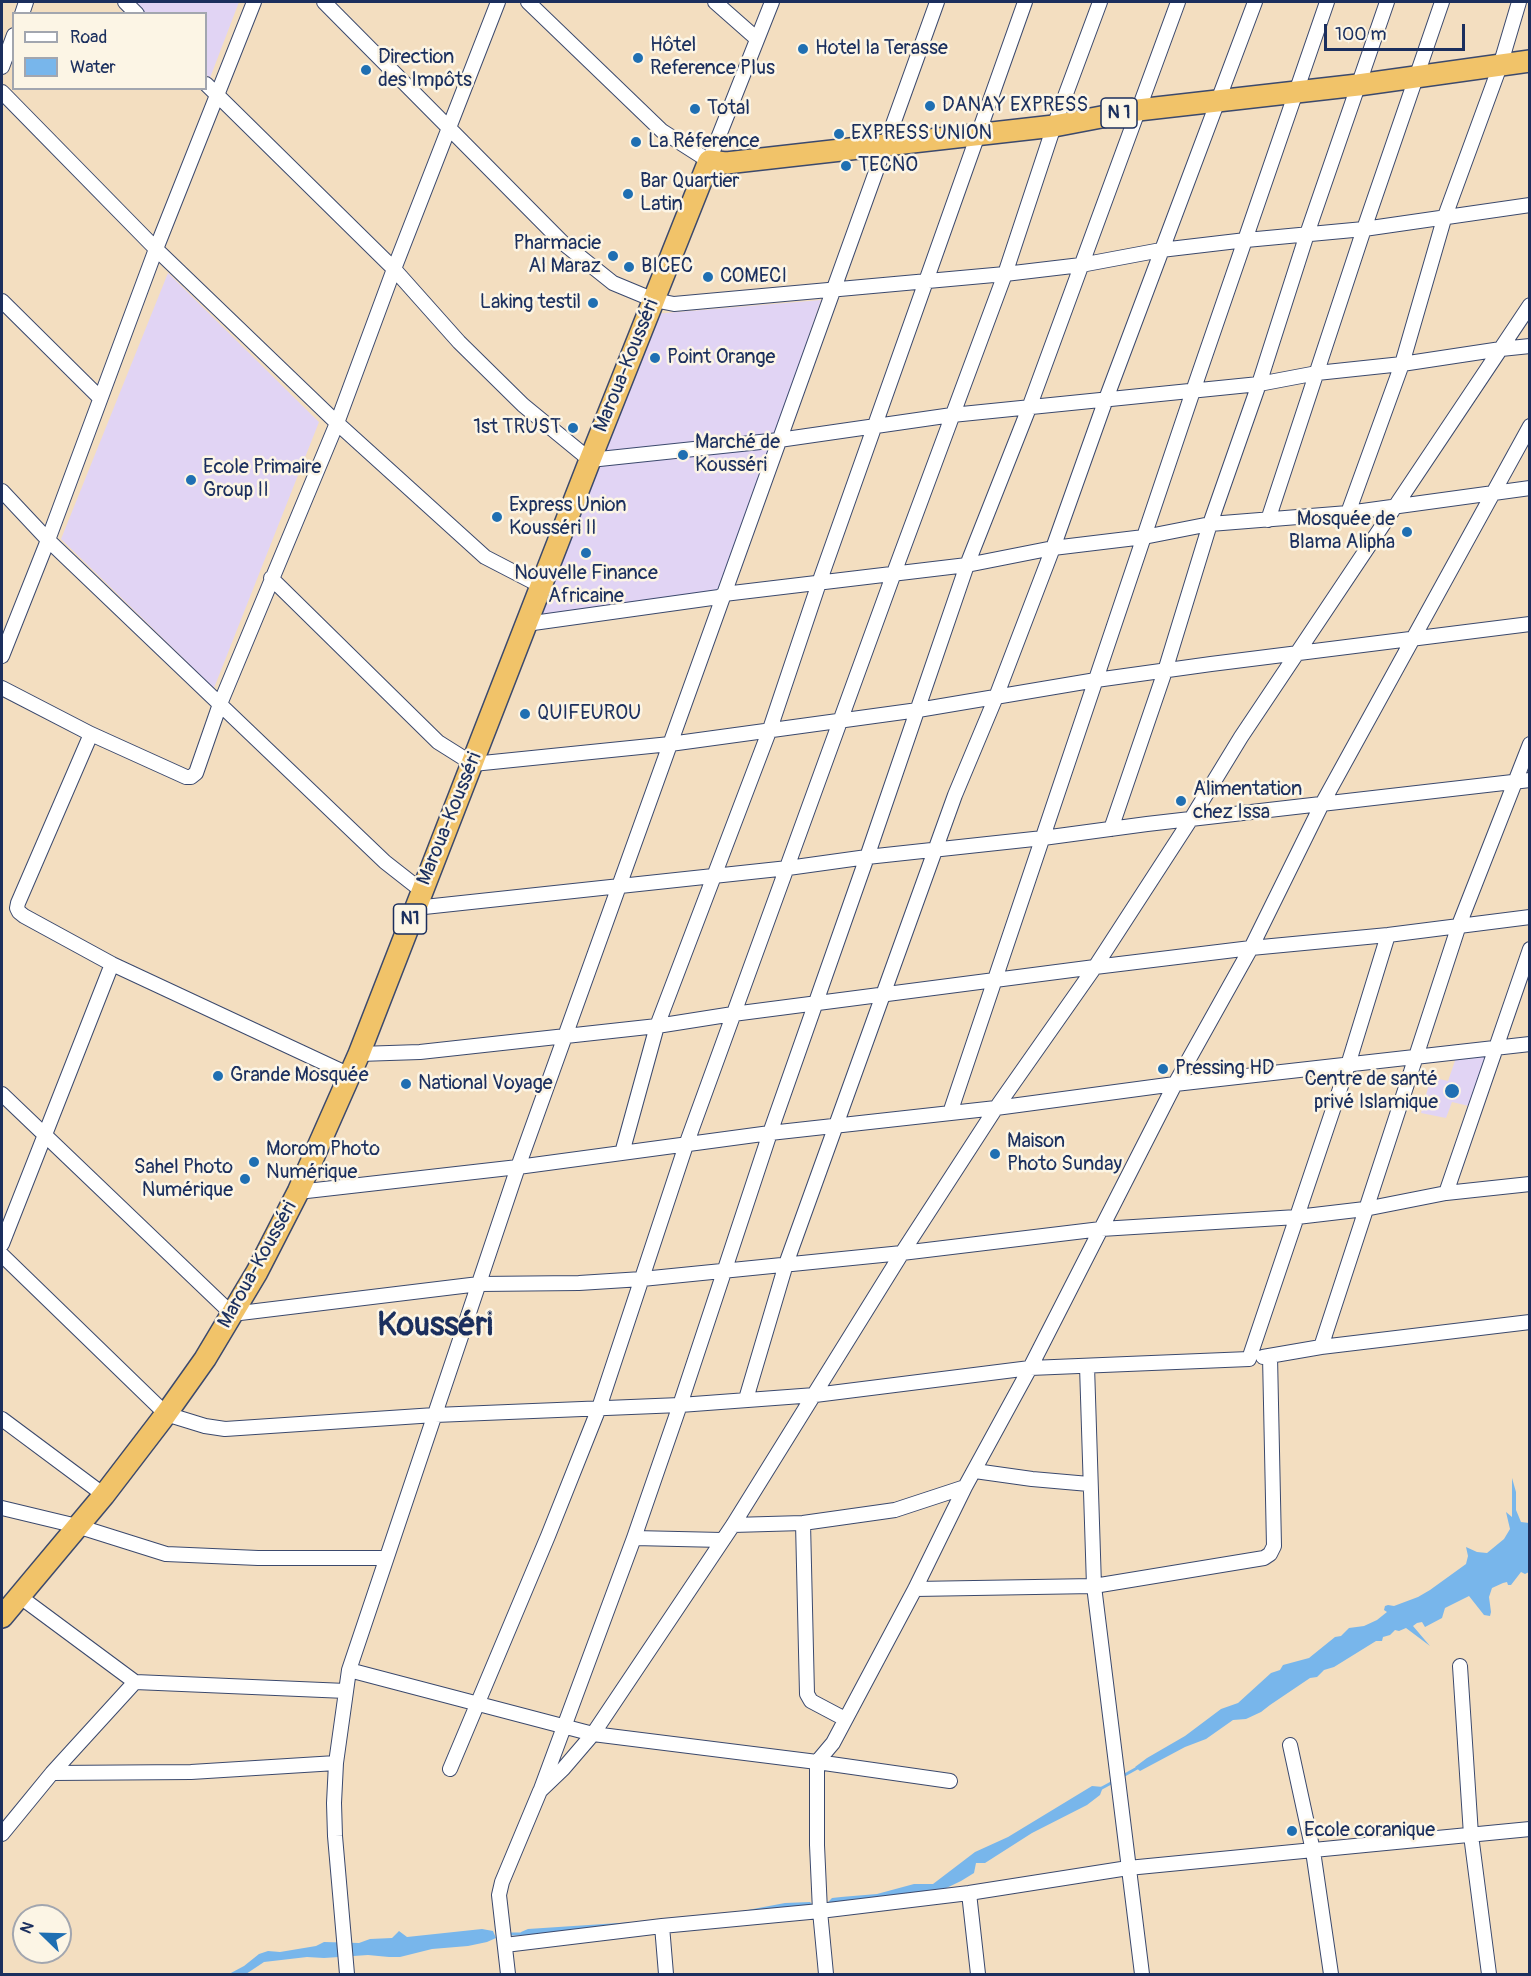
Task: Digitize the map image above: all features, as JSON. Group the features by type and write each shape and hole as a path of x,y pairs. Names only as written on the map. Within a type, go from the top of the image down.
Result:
{"highway":[{"name":"N 1","path":"709,161 726,163 1054,126 1138,110 1358,85 1530,61"},
{"name":"Maroua-Kousséri","path":"2,1617 104,1495 205,1359 257,1272 298,1192 359,1054 709,161"}],"street":[{"path":"2,656 48,540 156,249 254,2"},
{"path":"324,2 563,243 613,283 654,300 674,304 1005,274 1081,265 1161,250 1364,230 1530,206"},
{"path":"2,688 91,734 186,777 191,777 196,772 220,704 337,423 498,2"},
{"path":"528,2 662,131 709,161 772,2"},
{"path":"716,2 757,39"},
{"path":"346,1974 335,1836 336,1763 349,1670 518,1167 936,2"},
{"path":"622,1153 657,1026 770,729 819,583 1026,2"},
{"path":"450,1769 548,1536 598,1408 686,1145 1005,274 1054,126 1100,2"},
{"path":"508,1974 499,1895 502,1882 540,1791 634,1538 814,1004 967,565 1029,408 1178,2"},
{"path":"746,1399 786,1264 955,795 996,697 1053,548 1161,250 1255,2"},
{"path":"950,1113 1193,391 1327,2"},
{"path":"1111,829 1165,671 1210,524 1387,2"},
{"path":"1268,520 1442,2"},
{"path":"1348,513 1402,364 1444,219 1500,66 1519,2"},
{"path":"2,67 12,40"},
{"path":"207,85 394,269 459,342 523,405 590,460 779,440 952,416 1259,384 1317,373 1530,346"},
{"path":"2,92 156,249 337,423 485,557 541,586"},
{"path":"2,301 100,398"},
{"path":"540,1791 563,1769 593,1734 733,1525 902,1253 996,1107 1095,967 1241,737 1530,305"},
{"path":"826,1974 817,1845 817,1762 833,1743 915,1588 965,1487 1030,1368 1175,1084 1251,948 1322,804 1530,426"},
{"path":"526,624 719,597 724,594 967,565 1053,548 1144,537 1210,524 1348,513 1530,488"},
{"path":"2,491 48,540 385,862 418,899 619,887 714,877 867,857 1523,781"},
{"path":"271,578 438,742 473,764 670,744 918,710 1096,680 1530,624"},
{"path":"91,734 17,908 24,916 112,964 350,1076"},
{"path":"1321,1347 1459,925 1523,781 1530,744"},
{"path":"359,1054 420,1052 657,1026 1095,967 1251,948 1388,936 1530,917"},
{"path":"1249,1359 1348,1065 1388,936"},
{"path":"1446,1193 1494,1048 1530,949"},
{"path":"2,1244 112,964"},
{"path":"298,1192 518,1167 770,1133 1175,1084 1530,1044"},
{"path":"2,1094 232,1314 479,1284 642,1279 902,1253 1101,1229 1297,1217 1365,1209 1446,1193 1530,1184"},
{"path":"2,1256 166,1414 205,1426 225,1429 435,1415 680,1405 814,1395 1030,1368 1249,1359 1321,1347 1530,1322"},
{"path":"915,1588 1094,1586 1264,1558 1270,1554 1274,1546 1270,1356"},
{"path":"1087,1366 1094,1586 1142,1974"},
{"path":"2,1419 104,1495"},
{"path":"975,1471 1089,1484"},
{"path":"733,1525 802,1523 895,1510 965,1487"},
{"path":"2,1508 77,1526 166,1554 258,1558 386,1558"},
{"path":"802,1523 807,1694 811,1701 845,1719"},
{"path":"634,1538 722,1539"},
{"path":"19,1596 135,1682 346,1691"},
{"path":"1460,1666 1471,1835 1489,1974"},
{"path":"349,1670 593,1734 950,1781"},
{"path":"2,1834 52,1773 135,1682"},
{"path":"1290,1745 1313,1851 1331,1974"},
{"path":"52,1773 191,1772 336,1763"},
{"path":"505,1943 820,1911 969,1893 1128,1868 1530,1829"},
{"path":"969,1893 978,1974"},
{"path":"662,1926 666,1974"}],"shaded area":[{"path":"135,2 239,2 210,78 207,75 207,12 143,12 134,4"},
{"name":"Ecole Primaire Group II","path":"168,273 319,422 214,688 61,539"},
{"name":"Marché de Kousséri","path":"821,300 719,597 531,623 654,314"},
{"name":"Centre de santé privé Islamique","path":"1473,1054 1487,1057 1473,1107 1452,1102 1446,1118 1421,1113 1431,1077 1448,1081 1456,1058 1471,1059"}],"water":[{"path":"1512,1478 1516,1492 1516,1510 1521,1522 1529,1523 1529,1572 1525,1574 1521,1572 1511,1585 1507,1582 1492,1588 1489,1597 1490,1616 1484,1615 1469,1596 1445,1608 1442,1618 1425,1627 1422,1622 1413,1626 1430,1646 1406,1628 1395,1630 1383,1637 1382,1641 1376,1641 1334,1667 1324,1670 1317,1677 1310,1678 1261,1712 1246,1719 1233,1720 1206,1739 1185,1747 1140,1771 1135,1767 1185,1736 1221,1709 1238,1703 1271,1673 1280,1670 1283,1665 1309,1658 1349,1628 1364,1626 1377,1620 1387,1612 1384,1610 1385,1606 1394,1606 1430,1590 1466,1564 1468,1556 1466,1547 1487,1553 1504,1539 1510,1529 1506,1512 1512,1517"},
{"path":"1092,1786 1103,1787 1100,1795 1087,1805 1032,1833 985,1863 976,1863 974,1873 938,1892 826,1904 832,1898 877,1894 914,1884 933,1884 975,1852 1008,1837"},
{"path":"810,1902 813,1905 732,1913 785,1903"},
{"path":"638,1922 641,1926 527,1937 520,1935 528,1929"},
{"path":"482,1929 493,1931 496,1938 468,1946 432,1949 400,1957 368,1955 307,1957 264,1962 246,1974 229,1974 259,1954 268,1951 280,1952 316,1946 324,1942 359,1943 370,1939 392,1938 399,1931 407,1937"}],"waterway":[{"path":"1121,1777 1139,1767"},
{"path":"1100,1789 1113,1782"},
{"path":"508,1934 522,1934"}],"place":[{"name":"Hotel la Terasse","path":"803,49"},
{"name":"Hôtel Reference Plus","path":"638,58"},
{"name":"Direction des Impôts","path":"366,70"},
{"name":"DANAY EXPRESS","path":"930,106"},
{"name":"Total","path":"695,109"},
{"name":"EXPRESS UNION","path":"839,134"},
{"name":"La Réference","path":"636,142"},
{"name":"TECNO","path":"846,166"},
{"name":"Bar Quartier Latin","path":"628,194"},
{"name":"Pharmacie Al Maraz","path":"613,256"},
{"name":"BICEC","path":"629,267"},
{"name":"COMECI","path":"708,277"},
{"name":"Laking testil","path":"593,303"},
{"name":"Point Orange","path":"655,358"},
{"name":"1st TRUST","path":"573,428"},
{"name":"Marché de Kousséri","path":"683,455"},
{"name":"Ecole Primaire Group II","path":"191,480"},
{"name":"Express Union Kousséri II","path":"497,517"},
{"name":"Mosquée de Blama Alipha","path":"1407,532"},
{"name":"Nouvelle Finance Africaine","path":"586,553"},
{"name":"QUIFEUROU","path":"525,714"},
{"name":"Alimentation chez Issa","path":"1181,801"},
{"name":"Pressing HD","path":"1163,1069"},
{"name":"Grande Mosquée","path":"218,1076"},
{"name":"National Voyage","path":"406,1084"},
{"name":"Centre de santé privé Islamique","path":"1452,1091"},
{"name":"Maison Photo Sunday","path":"995,1154"},
{"name":"Morom Photo Numérique","path":"254,1162"},
{"name":"Sahel Photo Numérique","path":"245,1179"},
{"name":"Ecole coranique","path":"1292,1831"}],"district":[{"name":"Kousséri","path":"435,1327"}]}
